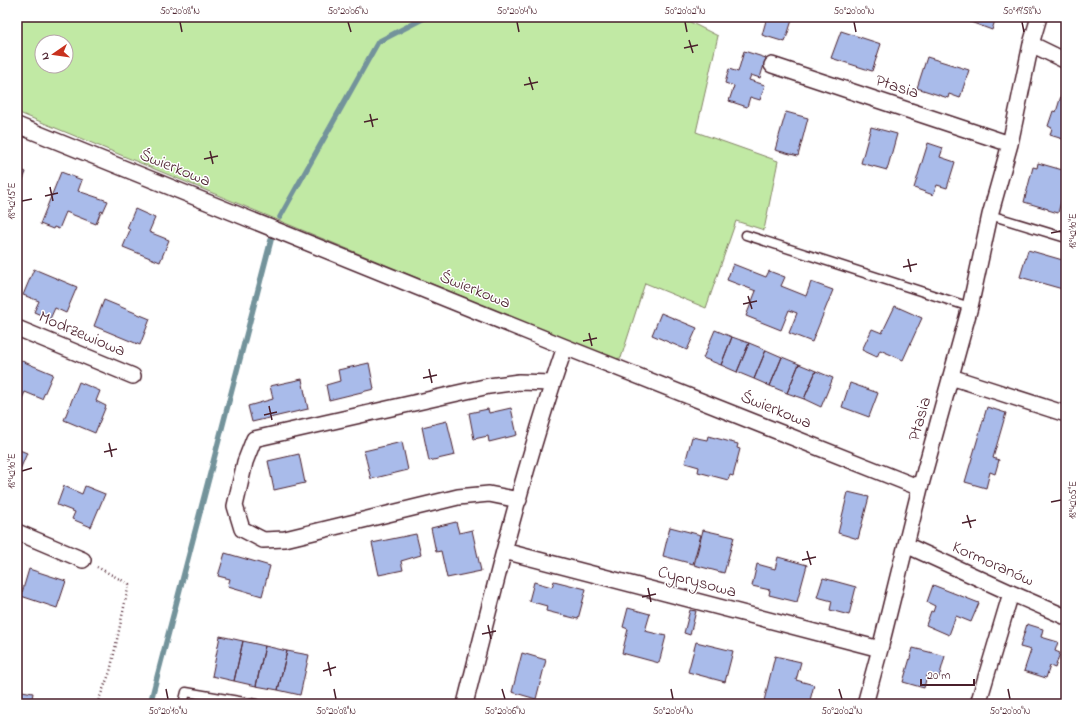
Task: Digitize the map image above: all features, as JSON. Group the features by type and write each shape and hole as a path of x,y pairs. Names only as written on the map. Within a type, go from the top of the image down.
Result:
{"street":[{"name":"Ptasia","path":"865,704 920,488 970,307 990,215 1010,144 1031,44 1039,17"},
{"path":"1031,44 1066,61"},
{"name":"Ptasia","path":"772,65 1010,144"},
{"name":"Świerkowa","path":"17,124 565,347 920,488"},
{"name":"Modrzewiowa","path":"17,328 133,376"},
{"path":"465,704 504,551 552,383 565,347"},
{"path":"951,377 1066,414"},
{"path":"519,500 489,494 458,497 285,539 264,540 242,529 235,506 245,462 254,440 489,386 519,382 552,383"},
{"path":"17,532 83,560"},
{"name":"Kormoranów","path":"906,546 1066,617"},
{"name":"Cyprysowa","path":"504,551 880,649"},
{"path":"978,704 1011,593"}],"lane":[{"path":"990,215 1066,238"},
{"path":"746,236 970,307"},
{"path":"183,704 186,692 256,704"}],"path":[{"path":"83,560 129,584 110,672 97,704"}],"green space":[{"path":"17,17 680,17 718,36 696,132 778,161 764,230 736,221 706,308 645,283 621,358 613,359 17,112"}],"building":[{"path":"767,17 793,17 785,42 762,35"},
{"path":"957,17 996,17 992,30"},
{"path":"841,31 881,44 872,71 831,58"},
{"path":"744,51 766,58 760,78 751,75 749,80 765,85 760,100 750,97 747,107 729,101 734,86 725,83 729,69 738,72"},
{"path":"927,57 969,70 960,98 949,94 948,98 917,88"},
{"path":"1061,96 1066,98 1066,140 1050,135 1052,128 1048,126 1053,111 1056,112"},
{"path":"786,112 808,118 798,156 775,150"},
{"path":"871,127 897,134 887,170 861,163"},
{"path":"928,143 943,148 940,157 955,162 947,188 937,185 933,195 914,188"},
{"path":"1038,163 1066,171 1062,185 1065,186 1058,213 1024,202 1033,167 1037,168"},
{"path":"17,168 26,172 17,195"},
{"path":"61,172 82,180 78,191 108,201 103,212 101,211 96,224 66,212 59,229 54,227 53,229 40,224"},
{"path":"135,209 155,218 149,232 169,240 160,262 123,247 130,230 127,228"},
{"path":"1028,250 1066,261 1066,290 1020,277"},
{"path":"733,264 766,277 769,271 785,277 781,286 806,296 811,282 833,290 812,342 789,333 797,313 789,310 781,330 746,316 756,291 727,280"},
{"path":"34,269 77,287 66,313 55,308 50,319 34,312 39,301 23,295"},
{"path":"104,300 150,319 140,345 94,326"},
{"path":"895,306 922,318 903,360 880,350 877,357 862,350 872,329 882,333"},
{"path":"661,313 697,328 687,350 652,335"},
{"path":"715,330 732,337 721,365 703,358"},
{"path":"732,337 749,343 737,372 721,365"},
{"path":"749,343 766,350 754,379 737,372"},
{"path":"766,350 782,357 770,386 754,379"},
{"path":"782,357 799,364 787,393 770,386"},
{"path":"17,359 53,374 42,399 25,392 17,410"},
{"path":"369,363 374,389 329,400 326,385 340,381 338,370"},
{"path":"799,364 816,371 804,399 787,393"},
{"path":"816,371 833,378 821,407 804,399"},
{"path":"302,379 308,409 252,422 248,406 273,399 270,386"},
{"path":"79,382 100,391 96,401 106,406 95,433 64,420"},
{"path":"850,383 878,393 869,417 842,407"},
{"path":"987,407 1006,413 993,458 999,460 995,474 990,472 986,488 965,482"},
{"path":"511,408 517,435 489,442 488,436 474,439 469,413 488,409 489,413"},
{"path":"447,421 455,455 429,461 422,427"},
{"path":"708,436 738,444 737,448 740,449 733,476 730,475 728,480 698,472 699,467 685,463 692,437 707,440"},
{"path":"402,442 408,470 371,479 364,451"},
{"path":"17,449 27,453 17,477"},
{"path":"299,454 305,483 274,490 268,461"},
{"path":"64,486 82,494 85,486 105,494 91,527 72,519 75,512 57,505"},
{"path":"848,492 869,497 858,539 838,533"},
{"path":"456,522 459,533 472,530 481,571 447,578 441,551 436,552 431,528"},
{"path":"670,527 701,535 693,564 663,556"},
{"path":"703,530 734,537 724,573 694,565"},
{"path":"416,534 421,555 401,561 403,570 379,575 372,543"},
{"path":"225,553 270,566 262,596 228,586 230,579 218,576"},
{"path":"778,557 807,565 797,602 769,595 770,590 752,586 757,564 775,569"},
{"path":"29,569 66,581 57,608 21,596"},
{"path":"823,578 856,587 849,615 830,610 832,601 817,597"},
{"path":"554,581 586,589 578,619 546,611 547,606 529,601 534,582 552,587"},
{"path":"933,585 979,603 971,622 956,616 949,635 926,625 931,611 933,612 935,606 927,602"},
{"path":"628,608 650,614 645,631 666,636 659,663 622,653 628,629 623,627"},
{"path":"690,610 696,611 690,635 684,633"},
{"path":"1027,624 1043,629 1041,637 1058,642 1055,651 1060,653 1055,668 1050,666 1046,678 1024,671 1031,650 1020,647"},
{"path":"220,636 243,641 234,681 212,676"},
{"path":"243,641 265,646 256,686 234,681"},
{"path":"696,642 733,651 725,682 688,672"},
{"path":"265,646 287,651 278,690 256,686"},
{"path":"913,648 945,656 939,678 927,675 924,688 903,682"},
{"path":"287,651 309,655 300,695 278,690"},
{"path":"522,653 546,660 536,699 512,692"},
{"path":"775,656 801,662 796,680 814,685 809,704 774,704 764,701"},
{"path":"17,690 33,693 31,704 17,704"}],"waterway":[{"path":"280,217 378,42 426,17"},
{"path":"150,704 271,240"}]}
